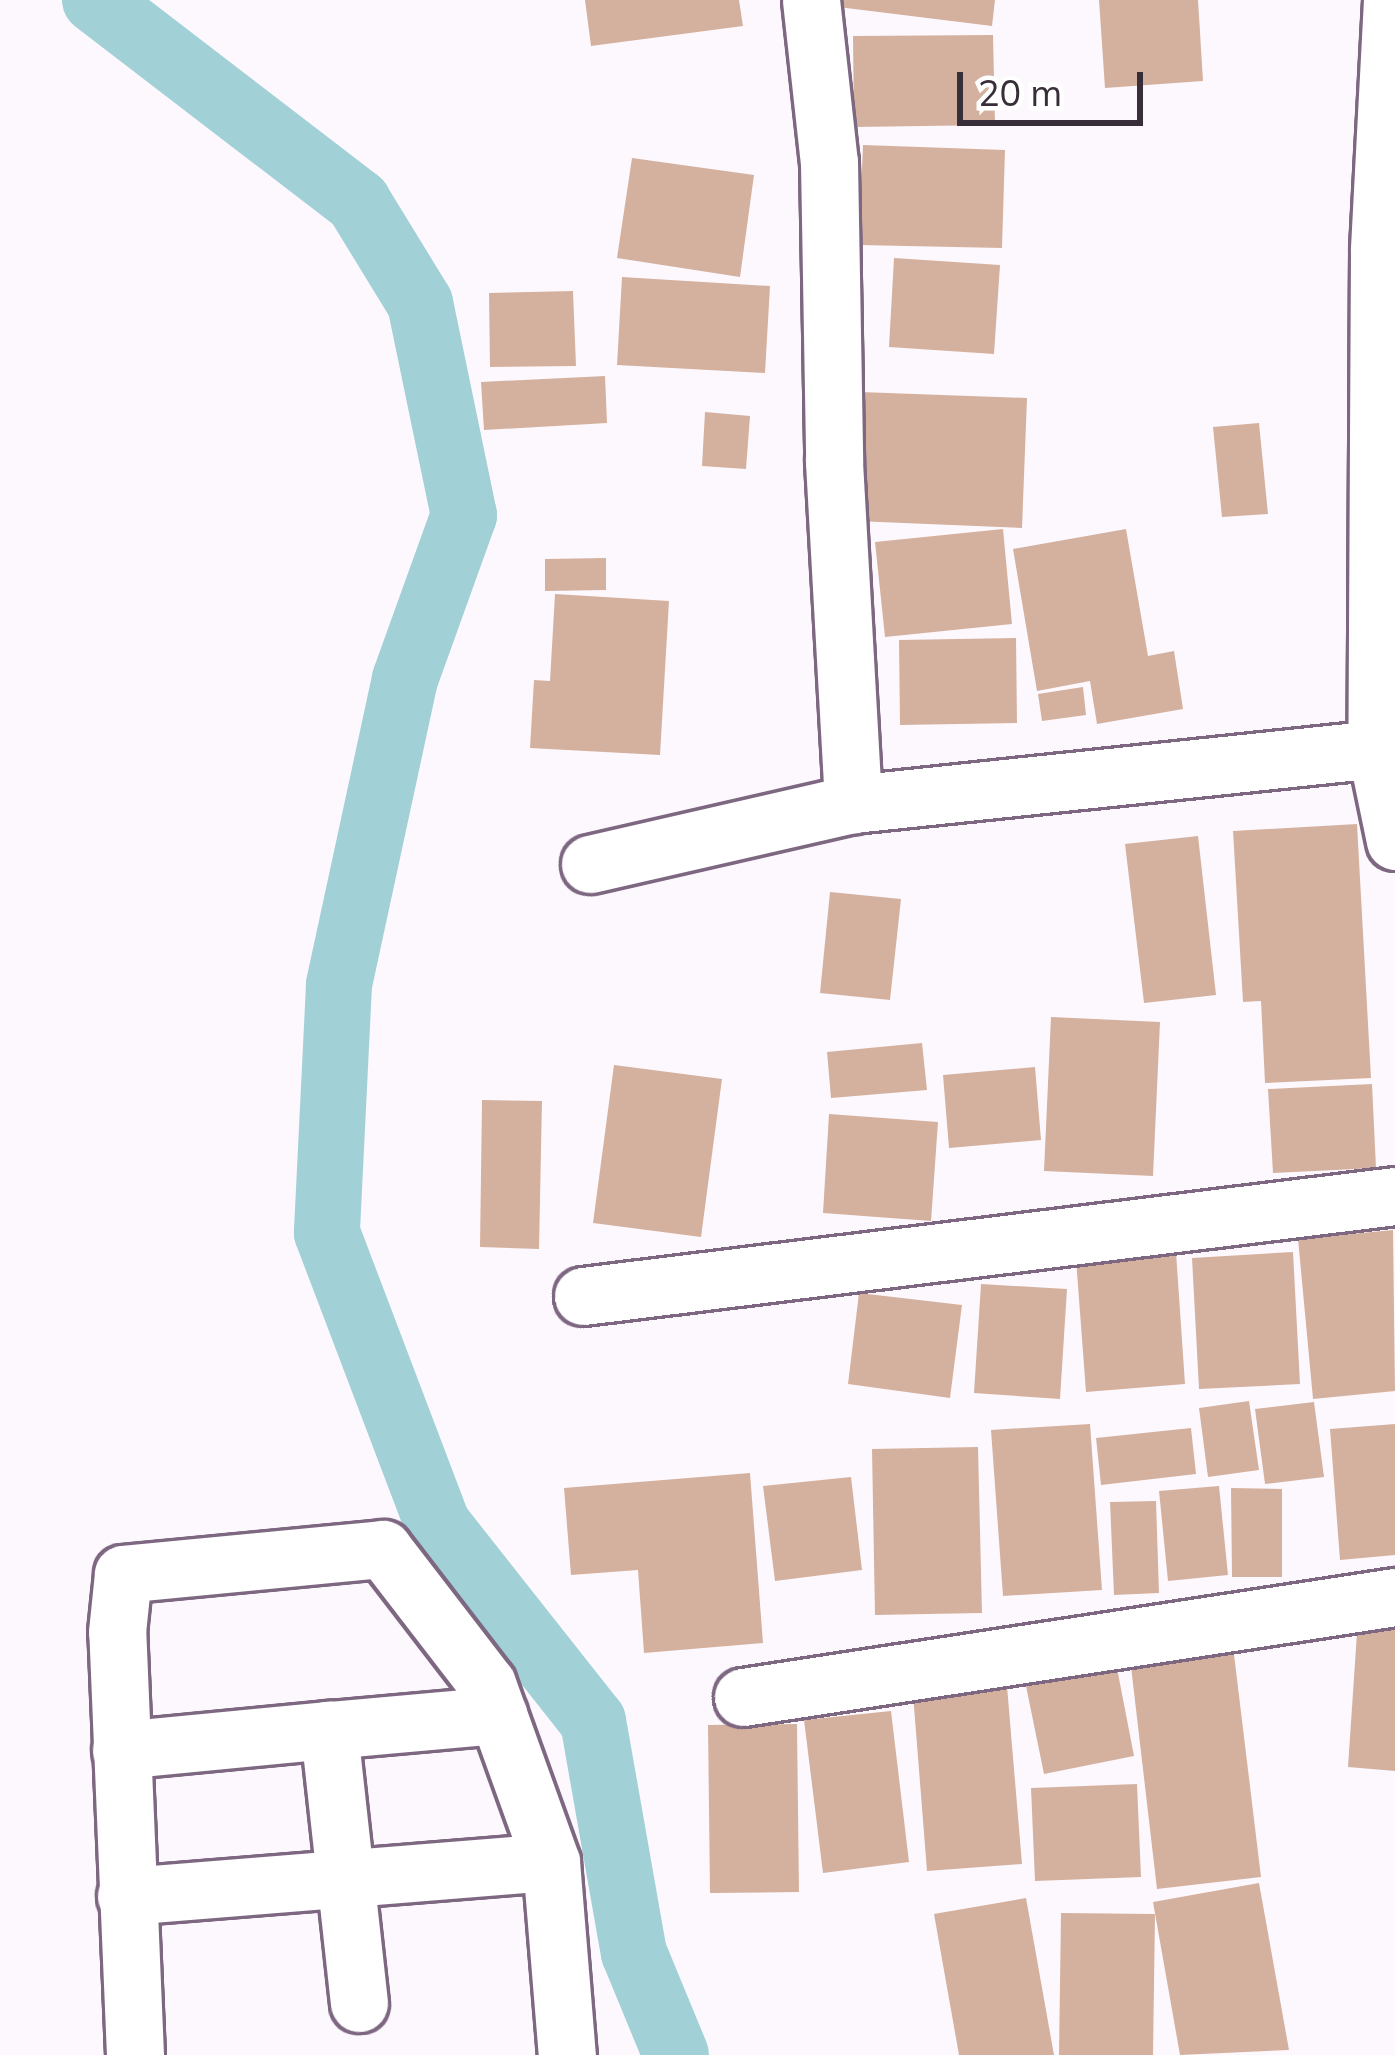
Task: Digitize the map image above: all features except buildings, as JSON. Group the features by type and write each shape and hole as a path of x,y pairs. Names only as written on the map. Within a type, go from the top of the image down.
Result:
{"street":[{"path":"811,0 829,162 833,462 854,804"},
{"path":"1392,0 1379,251 1388,429 1376,749 1395,841"},
{"path":"590,864 854,804 1376,749"},
{"path":"583,1296 1395,1196"},
{"path":"135,2055 121,1750 123,1574 382,1549 487,1684 551,1862 567,2055"},
{"path":"743,1697 1395,1597"},
{"path":"121,1750 498,1715"},
{"path":"329,1730 359,2003"},
{"path":"126,1895 551,1862"}],"waterway":[{"path":"95,0 358,202 420,303 464,515 405,679 339,985 327,1233 438,1525 593,1721 634,1953 676,2055"}]}
